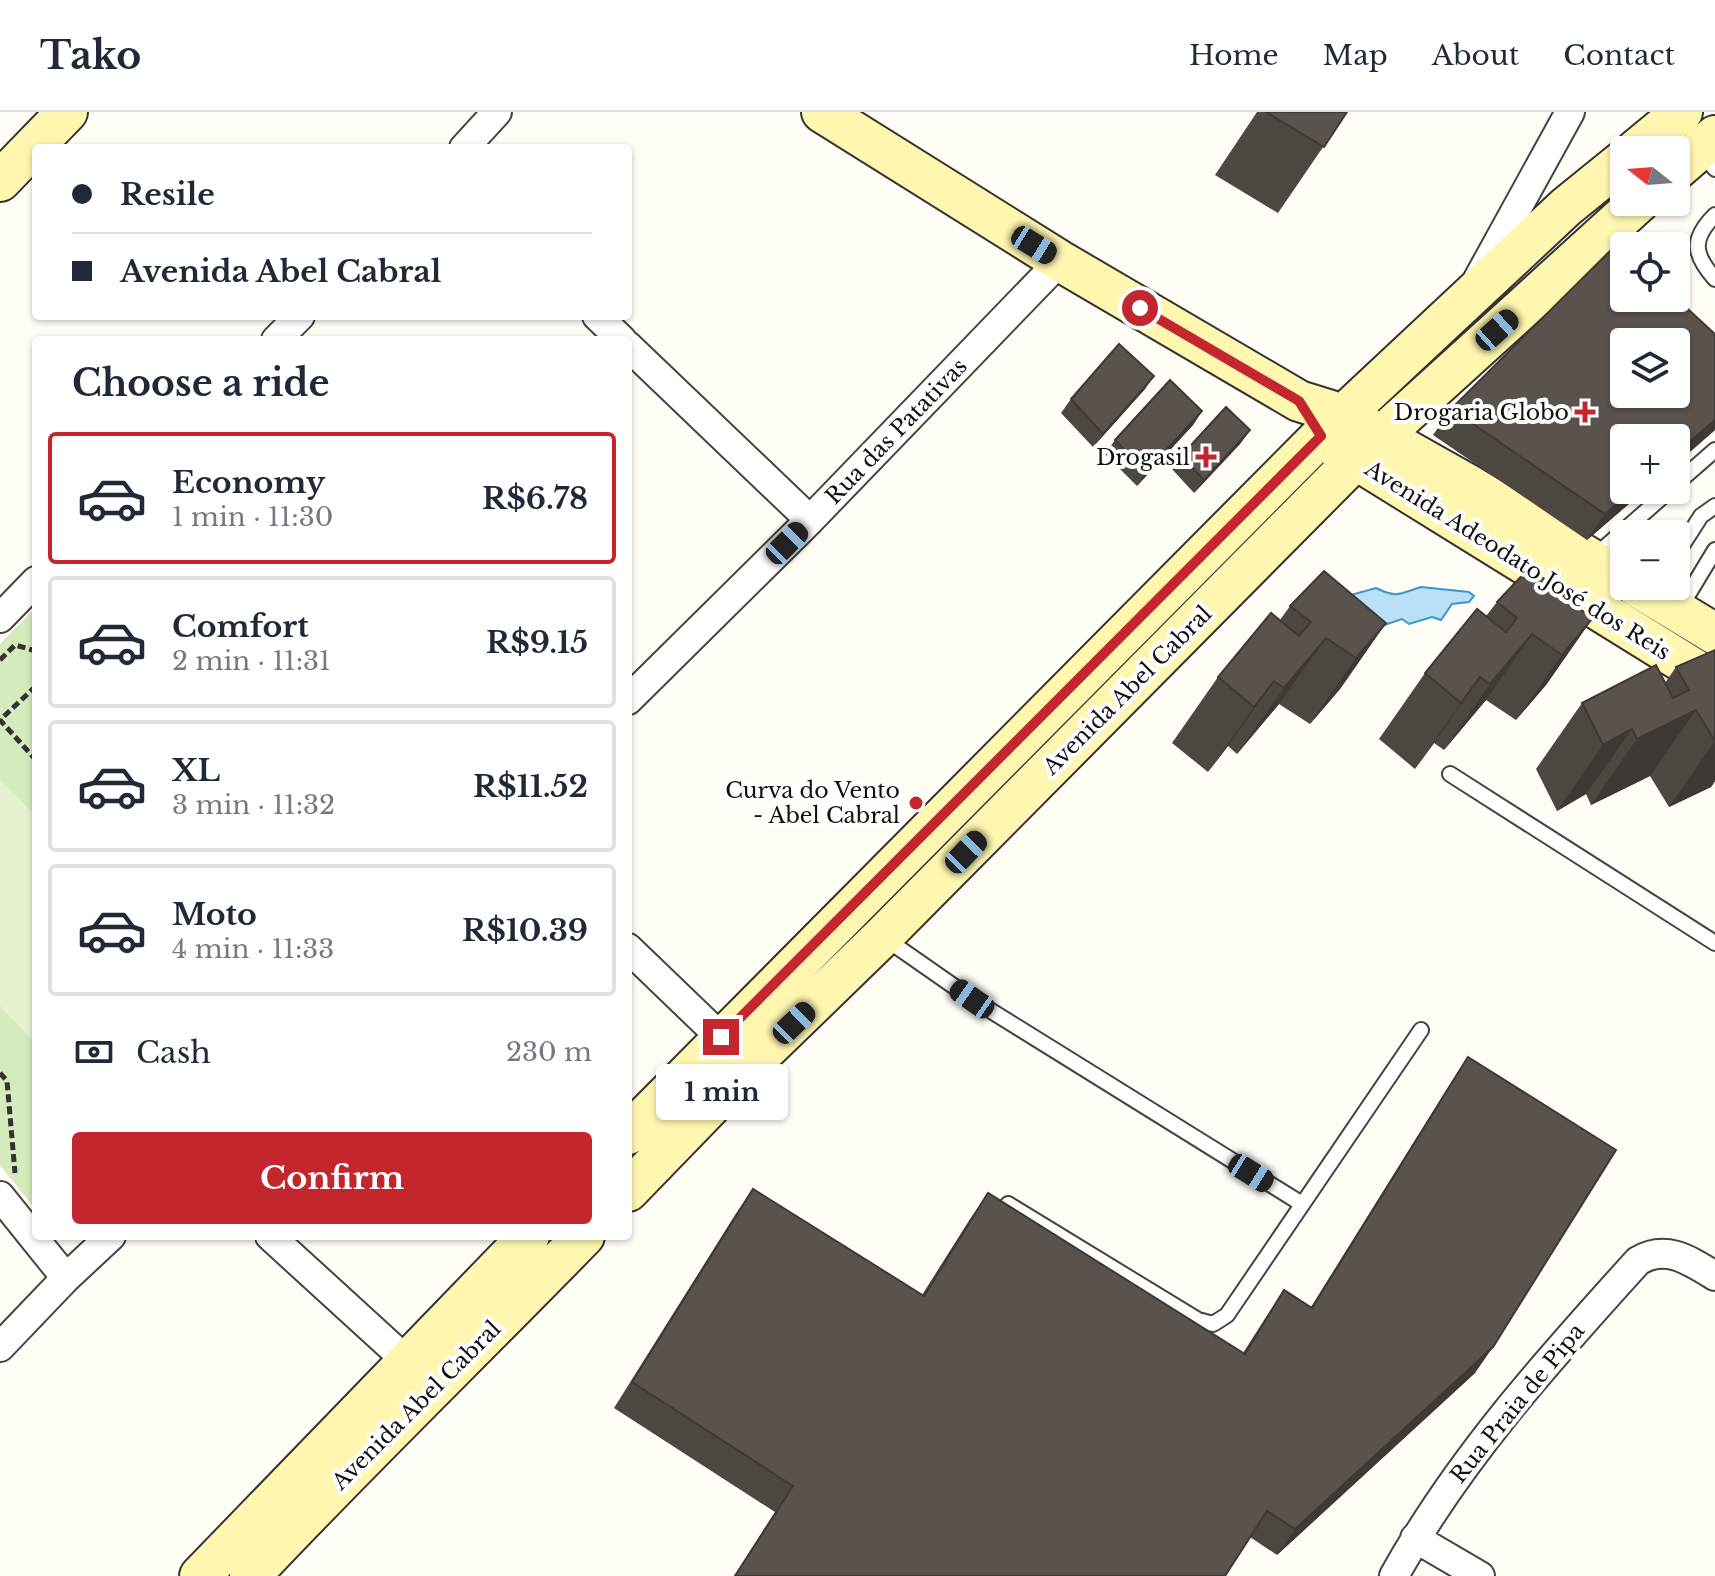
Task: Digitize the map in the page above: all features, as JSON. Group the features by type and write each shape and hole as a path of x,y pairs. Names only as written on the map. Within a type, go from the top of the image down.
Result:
{"main road":[{"name":"Avenida Adeodato José dos Reis","path":"822,112 1060,261 1299,401 1715,682"},
{"path":"1653,136 1682,112"},
{"path":"0,181 57,115"},
{"name":"Avenida Abel Cabral","path":"632,1130 1332,426 1566,207 1610,171"},
{"path":"1566,207 1579,261"},
{"name":"Avenida Abel Cabral","path":"632,1187 1367,448 1579,261 1625,216"},
{"name":"Avenida Adeodato José dos Reis","path":"1367,448 1478,483 1610,567"},
{"name":"Avenida Adeodato José dos Reis","path":"1661,600 1715,634"},
{"name":"Avenida Abel Cabral","path":"250,1576 341,1480 526,1240"},
{"name":"Avenida Abel Cabral","path":"200,1576 422,1374 579,1240"}],"street":[{"path":"468,144 497,112"},
{"path":"1466,300 1570,112"},
{"name":"Rua das Patativas","path":"632,696 810,520 1060,261"},
{"path":"280,336 296,320"},
{"path":"601,320 618,336"},
{"path":"632,350 810,520"},
{"path":"5,602 32,584"},
{"path":"632,952 749,1066"},
{"path":"8,1185 32,1223"},
{"path":"42,1240 66,1278"},
{"path":"0,1347 107,1240"},
{"path":"274,1240 422,1374"},
{"name":"Rua Praia de Pipa","path":"1394,1576 1415,1538 1458,1475 1575,1331 1638,1261 1650,1253 1661,1252 1686,1258 1715,1276"},
{"path":"1415,1538 1480,1576"}],"lane":[{"path":"1715,215 1703,227 1697,240 1698,255 1715,279"},
{"path":"1690,472 1715,450"},
{"path":"1690,533 1701,516 1715,506"},
{"path":"1690,562 1715,550"},
{"path":"1450,774 1715,943"},
{"path":"883,936 972,999 1302,1204"},
{"path":"1008,1204 1198,1320 1213,1324 1227,1315 1421,1030"}],"path":[{"path":"0,660 15,645 32,650"},
{"path":"32,690 0,720 32,756"},
{"path":"0,1073 7,1081 8,1185"}],"green space":[{"path":"32,611 32,1205 0,1165 0,644"},
{"path":"0,779 32,812 32,1040 0,1006"}],"water":[{"path":"1421,587 1469,592 1474,596 1469,602 1452,604 1441,620 1432,617 1409,624 1402,619 1381,626 1347,596 1376,588 1395,594"}],"building":[{"path":"1266,112 1347,112 1324,147"},
{"name":"Drogaria Globo","path":"1610,251 1610,312 1690,311 1715,334 1715,420 1690,441 1690,424 1610,424 1610,504 1617,504 1605,514 1451,409"},
{"path":"1119,344 1154,376 1103,434 1071,399"},
{"path":"1170,380 1202,411 1146,472 1115,440"},
{"name":"Drogasil","path":"1226,407 1250,430 1204,480 1181,456"},
{"path":"1530,567 1592,619 1562,655 1532,634 1490,684 1480,677 1461,703 1425,673 1477,609 1506,632 1517,618 1497,602"},
{"path":"1324,571 1386,623 1356,658 1326,638 1284,688 1274,681 1254,707 1218,677 1271,613 1299,636 1311,622 1290,606"},
{"path":"1715,650 1715,741 1696,710 1637,739 1632,729 1603,745 1582,703 1656,665 1673,698 1689,690 1676,667"},
{"path":"1468,1057 1616,1150 1493,1347 1295,1529 1267,1511 1225,1576 735,1576 793,1486 632,1382 753,1189 924,1296 988,1193 1245,1354 1284,1290 1312,1308"}],"place":[{"name":"Drogaria Globo","path":"1585,412"},
{"name":"Drogasil","path":"1206,457"},
{"name":"Curva do Vento - Abel Cabral","path":"916,803"}],"route":[{"path":"721,1037 1321,436 1299,401 1140,308"}]}
